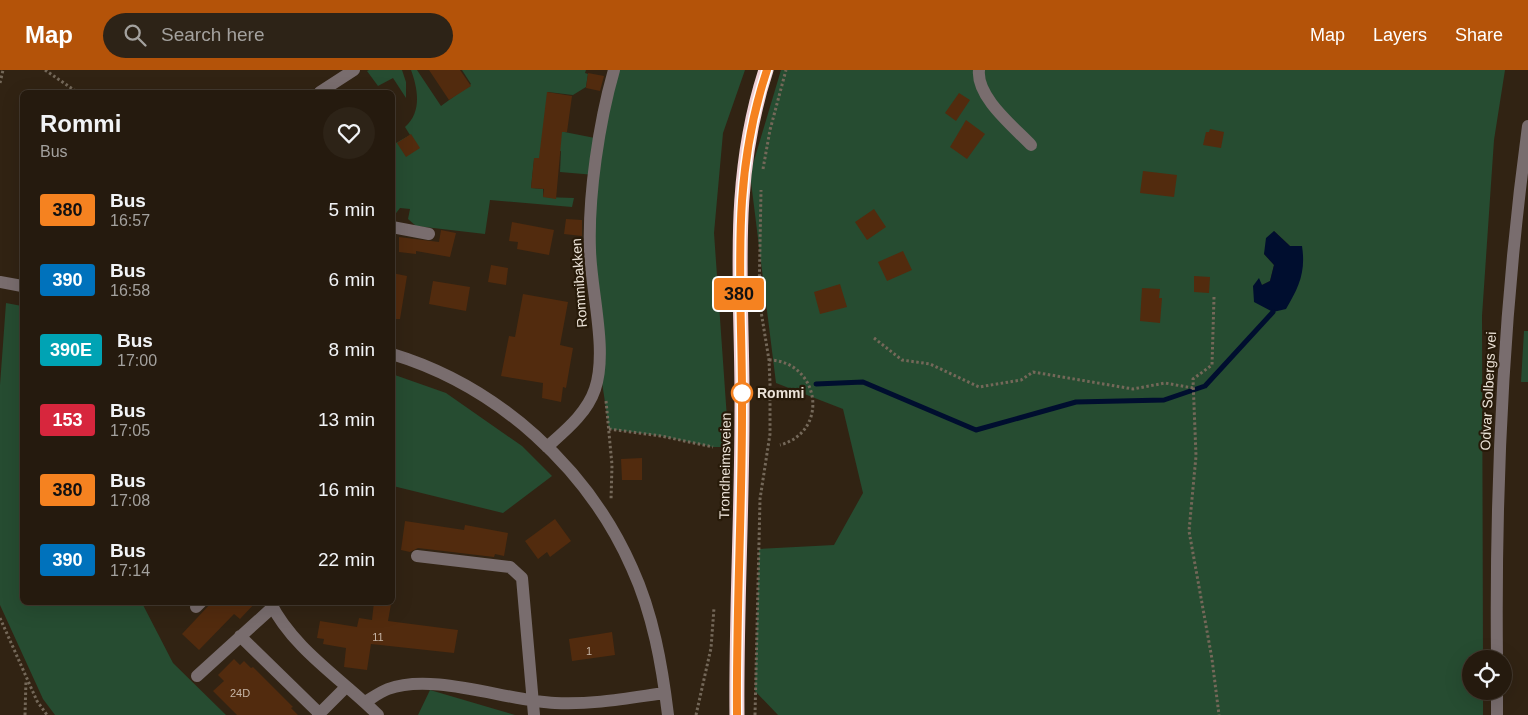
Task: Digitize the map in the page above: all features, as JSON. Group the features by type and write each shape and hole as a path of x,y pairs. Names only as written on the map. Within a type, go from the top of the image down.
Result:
{"highway":[{"name":"Trondheimsveien","path":"737,715 742,411 739,223 745,155 751,123 766,70"}],"street":[{"path":"323,90 354,70"},
{"name":"Rommibakken","path":"548,446 574,422 590,401 600,369 590,229 595,167 614,70"},
{"path":"979,70 978,76 988,100 1031,145"},
{"name":"Odvar Solbergs vei","path":"1497,650 1499,466 1503,390 1528,126"},
{"path":"395,228 428,234"},
{"path":"0,282 20,286"},
{"path":"395,355 438,371 471,388 521,423 548,446 593,499 620,542 643,596 656,643 666,693 668,715"},
{"path":"417,556 510,567 517,571 522,578 534,715"},
{"path":"197,676 271,605 302,645 378,715"},
{"path":"240,636 318,714 346,687"},
{"path":"365,702 389,689 416,684 446,685 533,702 581,704 666,693"},
{"path":"1497,700 1497,715"}],"path":[{"path":"0,83 3,70"},
{"path":"45,70 74,90"},
{"path":"762,175 770,130 786,70"},
{"path":"756,715 760,499 770,434 769,360 758,299 761,184"},
{"path":"1214,297 1212,365 1193,379 1196,456 1190,531 1212,659 1219,715"},
{"path":"874,338 902,360 930,364 979,387 1021,380 1033,372 1133,389 1165,383 1193,388"},
{"path":"769,360 779,360 795,369 810,388 813,400 814,409 807,426 789,442 780,445"},
{"path":"600,369 609,429 611,503"},
{"path":"609,429 661,436 713,447"},
{"path":"696,715 711,648 714,608"},
{"path":"0,618 26,679 37,701 47,715"},
{"path":"25,715 26,679"}],"green space":[{"path":"402,70 406,82 406,98 393,78 378,86 367,71"},
{"path":"411,70 417,70 441,106 471,84 462,70 586,70 585,73 588,74 586,87 573,95 548,92 544,128 600,139 614,70 745,70 723,133 714,233 729,447 713,447 661,436 609,429 600,369 594,308 595,175 560,172 561,151 541,150 540,160 534,160 531,188 543,189 543,197 574,198 572,207 490,200 485,234 416,226 408,219 410,209 400,208 395,214 395,142 396,143 410,135 405,127 414,114 416,107 417,92"},
{"path":"781,70 1505,70 1494,140 1482,316 1483,650 1462,650 1462,700 1483,700 1483,715 778,715 755,691 759,549 834,545 863,493 843,409 776,383 750,174","holes":["1274,231 1290,246 1273,312 1262,285 1270,281 1274,265 1264,254"]},
{"path":"6,303 20,306 20,605 143,605 173,663 226,715 55,715 43,699 0,605 0,385"},
{"path":"1524,331 1528,331 1528,382 1521,382"},
{"path":"395,375 446,393 522,446 552,476 503,513 395,486"},
{"path":"430,690 515,715 418,715"}],"water":[{"path":"1274,231 1290,246 1302,246 1303,264 1295,294 1286,309 1273,312 1254,302 1253,286 1259,278 1262,285 1270,281 1274,265 1264,254 1266,238"}],"building":[{"path":"429,70 460,70 471,86 449,100"},
{"path":"588,73 604,76 600,91 586,88"},
{"path":"547,92 572,96 567,132 562,132 556,199 543,197 544,189 531,188 534,158 539,158"},
{"path":"959,93 970,100 956,121 945,113"},
{"path":"966,120 985,134 967,159 950,147"},
{"path":"1210,129 1224,132 1221,148 1203,145 1206,132 1209,132"},
{"path":"411,134 420,148 406,157 397,143"},
{"path":"1143,171 1177,175 1174,197 1140,193"},
{"path":"874,209 886,227 867,240 855,222"},
{"path":"566,219 582,220 582,236 564,234"},
{"path":"512,222 554,230 549,255 517,249 518,242 509,241"},
{"path":"441,230 456,233 450,257 416,251 416,254 399,252 399,237 439,242"},
{"path":"903,251 912,270 887,281 878,262"},
{"path":"491,265 508,268 506,285 488,282"},
{"path":"395,274 407,276 400,319 395,319"},
{"path":"1194,276 1210,277 1209,293 1194,292"},
{"path":"433,281 470,287 466,311 429,304"},
{"path":"840,284 847,307 820,314 814,292"},
{"path":"1142,288 1160,289 1159,298 1162,298 1160,323 1140,321"},
{"path":"523,294 568,302 560,345 573,348 566,388 563,387 561,402 542,398 543,383 501,376 509,336 515,337"},
{"path":"642,458 642,480 622,480 621,459"},
{"path":"555,519 571,541 550,557 547,552 538,559 525,541"},
{"path":"405,521 464,530 465,525 508,533 504,556 495,554 494,557 418,548 410,552 401,550"},
{"path":"209,605 253,605 240,619 234,614 199,650 182,634"},
{"path":"374,605 391,605 388,621 458,630 454,653 371,644 367,670 344,667 346,648 323,644 324,639 317,638 320,621 357,627 359,618 372,620"},
{"path":"612,632 615,655 572,661 569,639"},
{"path":"234,659 240,665 244,661 251,668 253,667 293,707 291,708 298,715 237,715 213,691 224,681 218,675"}],"waterway":[{"path":"816,384 863,382 976,430 1076,402 1164,400 1205,386 1273,312"}],"bus line":[{"name":"380","path":"737,715 742,411 739,223 745,155 758,95 767,70"}],"place":[{"name":"Rommi","path":"742,393"}]}
